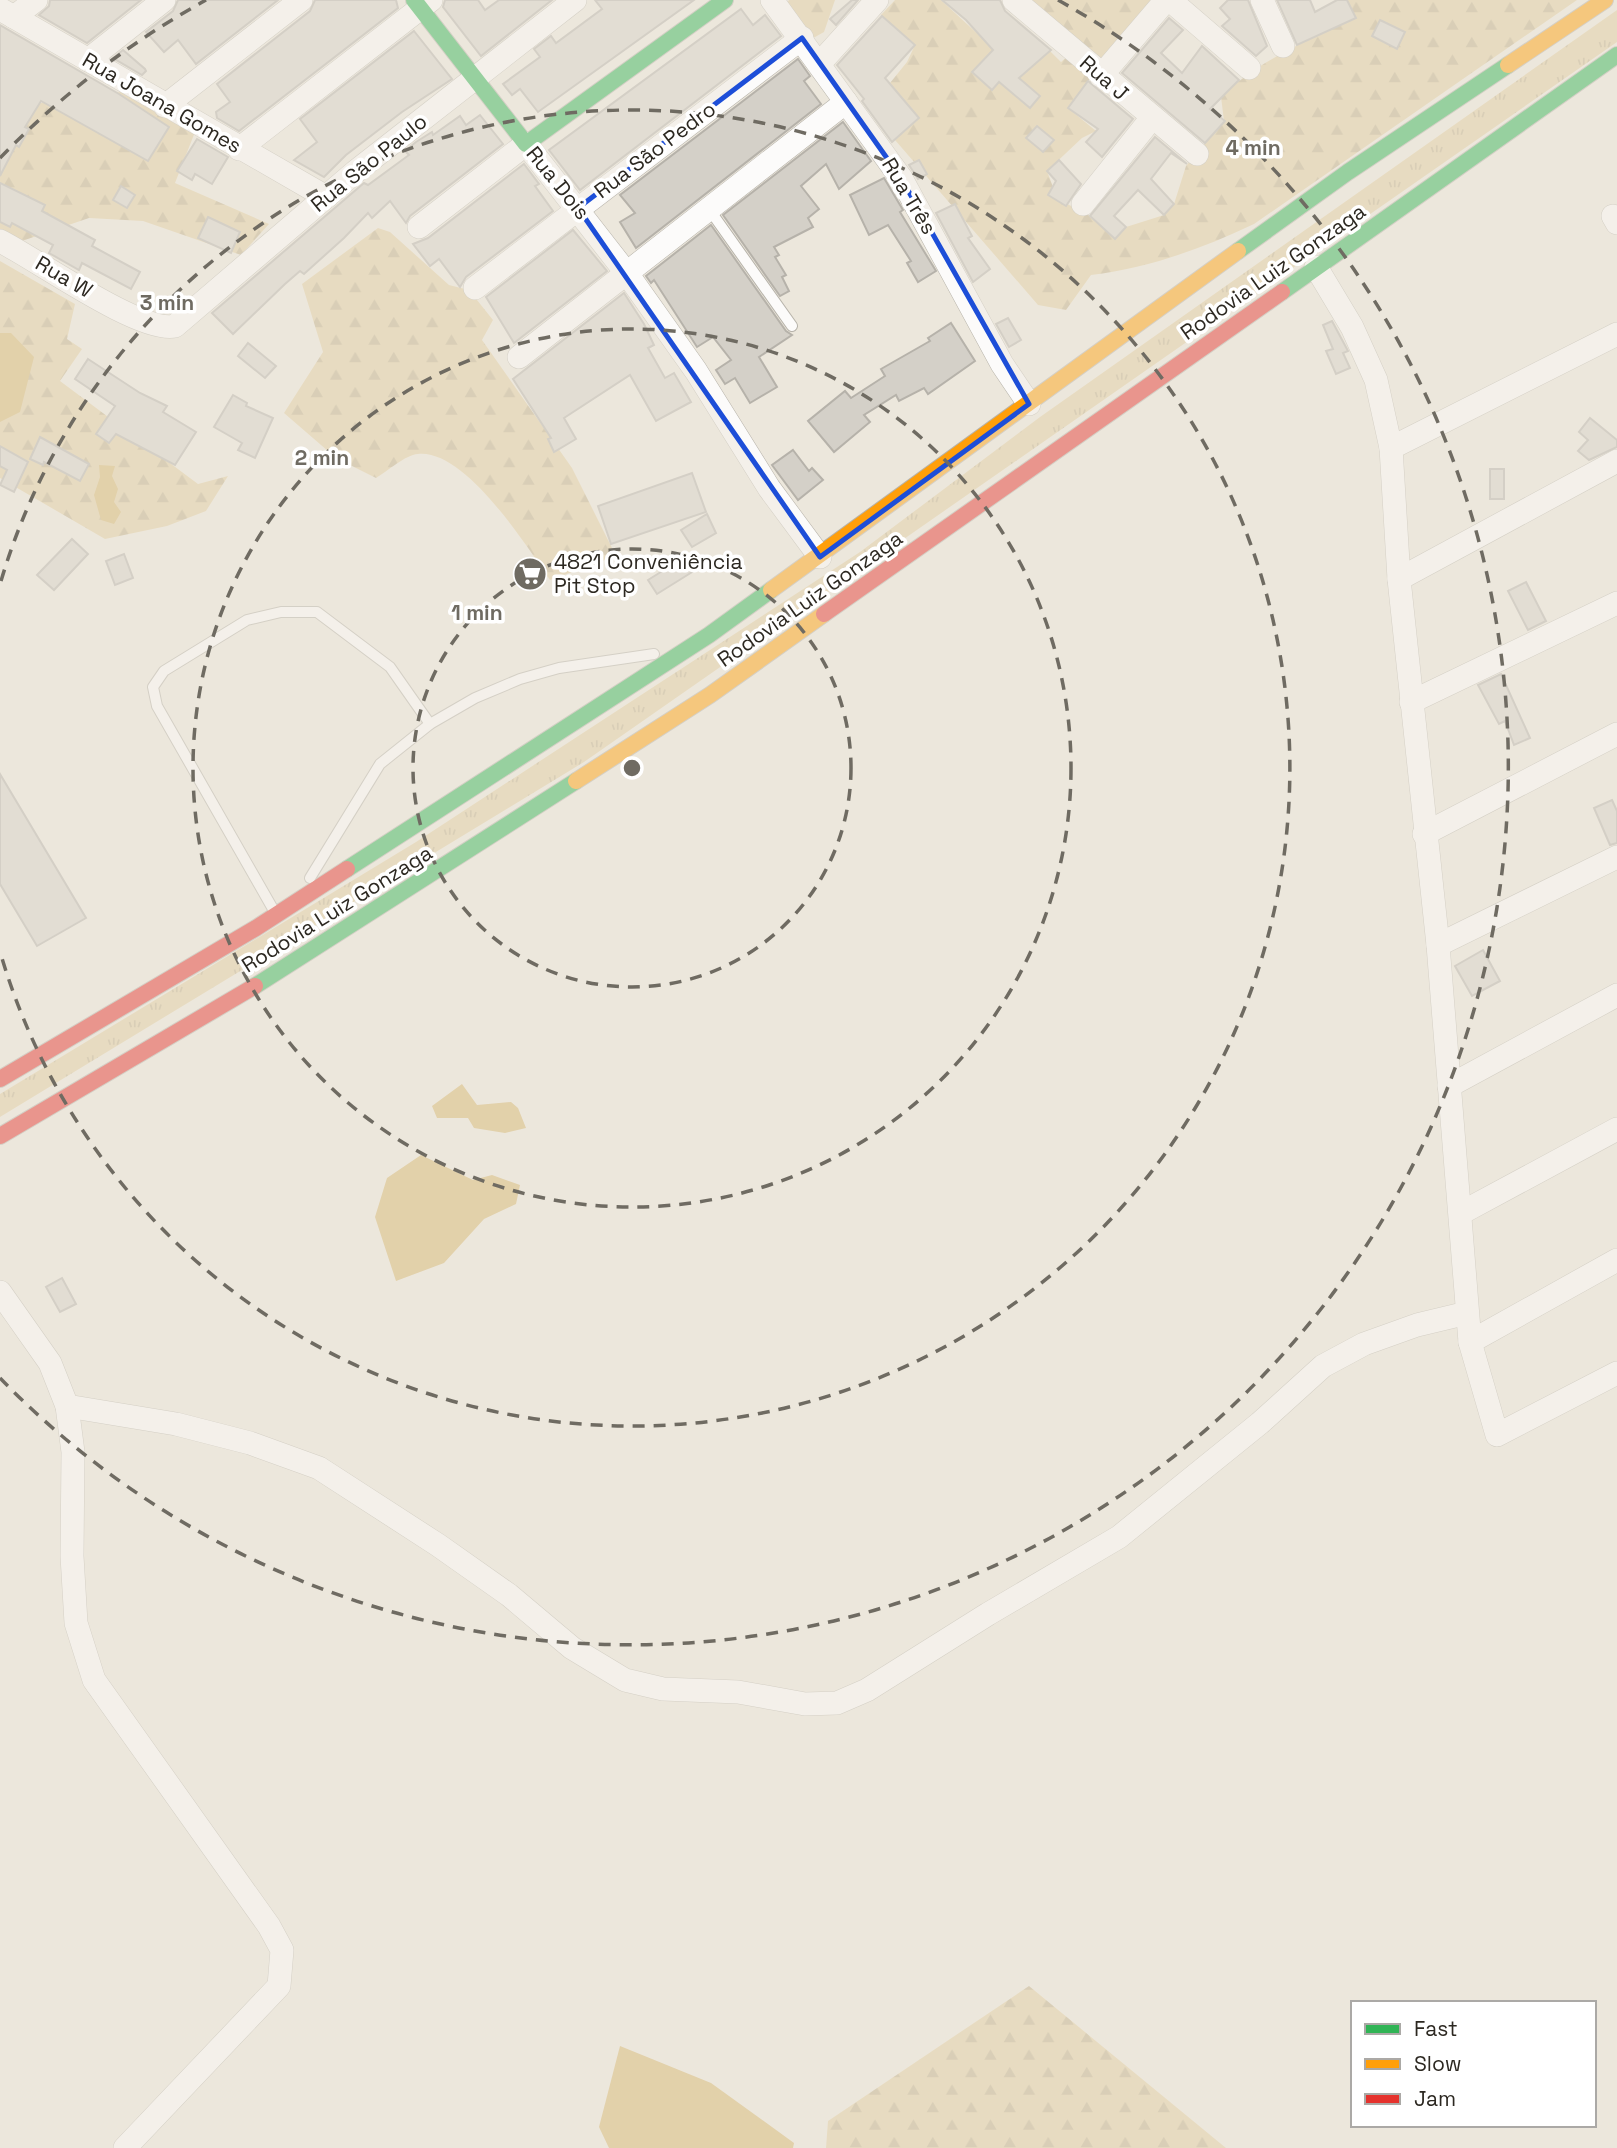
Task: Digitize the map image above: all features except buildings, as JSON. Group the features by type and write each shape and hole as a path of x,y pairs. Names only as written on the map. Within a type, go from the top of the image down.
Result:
{"main road":[{"path":"526,144 725,0"},
{"name":"Rua Dois","path":"422,3 526,144"},
{"name":"Rodovia Luiz Gonzaga","path":"0,1079 276,915 709,635 1348,172 1595,3"},
{"name":"Rodovia Luiz Gonzaga","path":"0,1136 287,967 710,695 1617,55"}],"street":[{"path":"7,13 36,0"},
{"path":"88,60 164,0"},
{"path":"165,106 301,0"},
{"name":"Rua São Paulo","path":"167,328 184,321 326,197 474,77 575,0"},
{"name":"Rua Três","path":"772,0 820,62 901,177 1002,363 1030,404"},
{"path":"820,62 877,0"},
{"name":"Rua J","path":"1014,0 1151,119 1197,154"},
{"path":"1101,76 1168,0 1249,68"},
{"path":"1262,0 1283,46"},
{"path":"239,149 422,3"},
{"name":"Rua Joana Gomes","path":"7,13 326,197"},
{"name":"Rua São Pedro","path":"475,288 802,38"},
{"path":"519,357 628,275 846,102"},
{"path":"1083,204 1151,119"},
{"path":"419,227 526,144"},
{"name":"Rua Dois","path":"526,144 628,275 696,371 748,457 820,557"},
{"name":"Rua W","path":"0,241 138,320 167,328"},
{"path":"1316,267 1352,327 1376,380 1391,448 1399,579 1424,834 1438,945 1470,1342 1497,1435 1617,1373"},
{"path":"1391,448 1617,334"},
{"path":"1399,579 1617,461"},
{"path":"1411,702 1617,603"},
{"path":"1424,834 1617,734"},
{"path":"1438,945 1617,857"},
{"path":"1448,1086 1617,995"},
{"path":"1461,1213 1617,1129"},
{"path":"1470,1342 1617,1260"},
{"path":"0,1292 50,1363 67,1406 73,1452 72,1556 76,1623 94,1680 269,1926 282,1950 279,1986 125,2148"},
{"path":"67,1406 176,1424 250,1443 319,1468 438,1545 509,1595 572,1648 625,1680 663,1689 738,1692 805,1704 837,1703 867,1690 988,1614 1119,1537 1260,1423 1323,1366 1364,1344 1395,1332 1467,1313"}],"lane":[{"path":"709,209 792,327"},
{"path":"276,915 157,706 153,687 164,671 247,620 281,612 317,612 390,667 430,724"},
{"path":"296,901 380,764 430,724 475,698 520,679 559,668 663,652 709,635"}],"highlighted area":[{"path":"802,38 901,178 1029,404 820,557 578,208"}],"green space":[{"path":"789,0 835,0 824,32 808,41 785,6"},
{"path":"895,0 941,0 1020,73 1050,51 1061,62 1068,56 1091,77 1068,108 1096,131 1082,138 1047,171 1053,187 1048,195 1086,213 1115,239 1126,227 1164,215 1174,204 1186,166 1224,121 1221,97 1251,72 1268,62 1356,18 1342,0 1577,0 1254,224 1174,256 1133,268 1091,275 1066,310 1038,305 895,140 919,118 890,83 907,62 915,45 881,15"},
{"path":"1032,0 1154,0 1104,63"},
{"path":"1617,10 1617,42 584,762 0,1117 0,1094 416,842 860,552 1040,417"},
{"path":"121,92 195,132 175,183 269,224 241,255 143,221 89,218 22,241 0,229 0,106 5,108"},
{"path":"378,228 390,232 449,285 469,290 493,320 482,340 572,468 616,556 550,580 493,502 455,467 436,457 418,454 402,460 376,478 336,458 284,413 323,352 302,284"},
{"path":"0,261 75,304 67,339 82,349 60,381 198,484 228,476 206,511 167,526 105,539 0,478"},
{"path":"1029,1986 1226,2148 826,2148 828,2121"}],"shaded area":[{"path":"0,333 11,333 34,357 20,412 0,422"},
{"path":"99,465 115,466 112,476 118,489 114,502 121,512 114,524 101,520 94,495 100,477"},
{"path":"462,1084 477,1105 511,1102 518,1108 526,1128 505,1133 474,1128 468,1118 437,1118 432,1106"},
{"path":"421,1155 473,1180 492,1175 520,1185 516,1204 484,1219 444,1263 396,1281 375,1217 387,1178"},
{"path":"620,2046 711,2083 794,2143 793,2148 609,2148 599,2127"}],"traffic: fast":[{"path":"414,0 526,144 725,0"},
{"path":"1282,292 1617,55"},
{"path":"1238,251 1348,172 1508,65"},
{"path":"347,869 709,635 771,590"},
{"path":"255,986 576,781"}],"traffic: slow":[{"path":"1508,65 1605,0"},
{"path":"771,590 1238,251"},
{"path":"576,781 710,695 824,614"}],"traffic: jam":[{"path":"824,614 1282,292"},
{"path":"0,1079 256,928 347,869"},
{"path":"0,1136 255,986"}],"place":[{"name":"4821 Conveniência Pit Stop","path":"530,574"}]}
